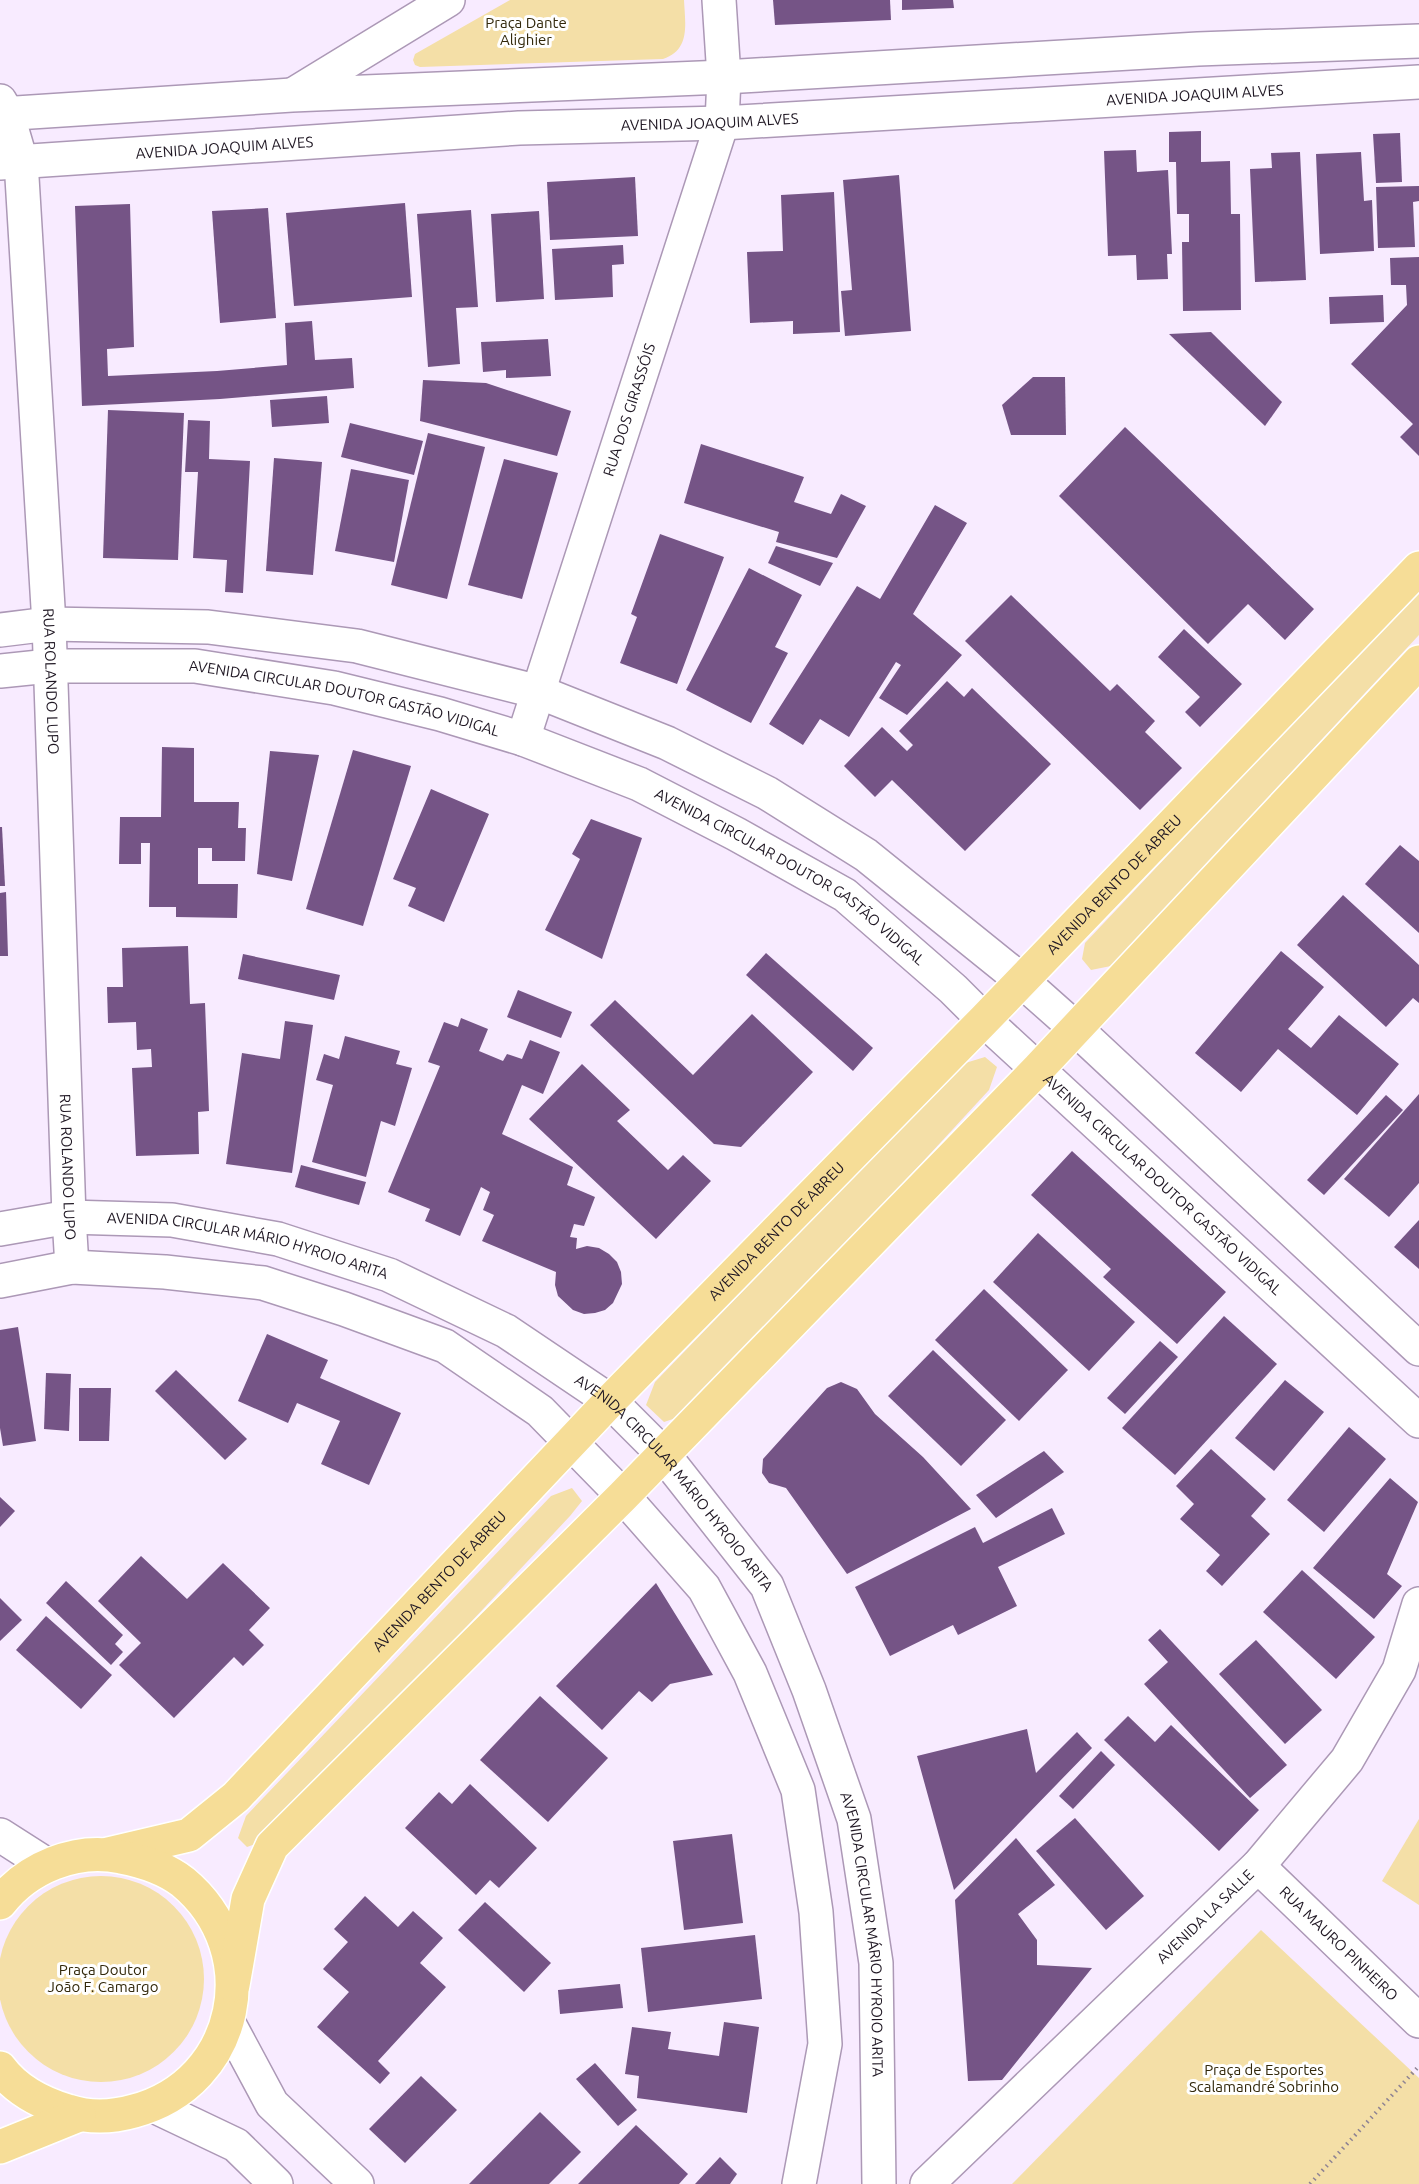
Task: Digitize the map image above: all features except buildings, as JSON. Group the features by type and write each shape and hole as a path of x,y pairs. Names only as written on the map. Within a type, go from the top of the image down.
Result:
{"main road":[{"name":"AVENIDA BENTO DE ABREU","path":"108,1854 189,1835 236,1797 610,1401 984,1020 1419,568"},
{"path":"0,2068 8,2079 40,2102 79,2115 117,2116 154,2106 187,2085 212,2057 228,2022 248,1899 272,1846 623,1496 1038,1069 1419,663"},
{"path":"0,1903 11,1889 47,1865 77,1856 108,1854 147,1862 182,1881 209,1910 227,1945 233,1985"},
{"path":"0,2147 79,2115"}],"street":[{"path":"292,95 448,0"},
{"name":"RUA DOS GIRASSÓIS","path":"523,739 722,123 723,77 719,0"},
{"path":"2,109 723,77 1198,49 1419,41"},
{"name":"AVENIDA JOAQUIM ALVES","path":"10,162 519,128 722,123 1419,82"},
{"name":"RUA ROLANDO LUPO","path":"2,109 10,162 49,624 72,1267"},
{"path":"0,630 49,624 208,627 357,646 539,692 667,743 767,793 866,855 1021,980 1076,1028 1419,1349"},
{"name":"AVENIDA CIRCULAR DOUTOR GASTÃO VIDIGAL","path":"0,671 49,666 195,666 334,688 440,714 523,739 639,784 736,834 845,895 952,989 1419,1421"},
{"name":"AVENIDA CIRCULAR MÁRIO HYROIO ARITA","path":"0,1229 69,1217 172,1220 278,1239 389,1275 506,1331 610,1401 663,1454 767,1586 809,1690 854,1819 876,1963 879,2184"},
{"name":"AVENIDA CIRCULAR MÁRIO HYROIO ARITA","path":"0,1281 72,1267 165,1272 263,1283 344,1309 445,1346 540,1411 623,1496 704,1588 750,1673 798,1790 816,1912 825,2044 799,2184"},
{"name":"AVENIDA LA SALLE","path":"927,2184 1258,1866 1347,1760 1399,1670 1419,1604"},
{"path":"0,1835 47,1865"},
{"name":"RUA MAURO PINHEIRO","path":"1258,1866 1419,2021"},
{"path":"228,2022 272,2104 357,2184"},
{"path":"154,2106 236,2145 276,2184"}],"path":[{"path":"1310,2184 1419,2066"}],"green space":[{"name":"Praça Dante Alighier","path":"510,0 684,0 684,35 678,49 663,59 420,67 415,65 413,60 415,54"},
{"path":"1419,589 1419,635 1111,966 1091,970 1082,959 1085,943"},
{"path":"985,1057 997,1067 989,1090 691,1413 664,1422 646,1405 655,1382 962,1064"},
{"path":"572,1488 582,1501 570,1516 267,1840 247,1847 238,1838 246,1816 551,1496"},
{"path":"1419,1819 1419,1905 1382,1881"},
{"name":"Praça Doutor João F. Camargo","path":"101,1876 131,1880 150,1888 174,1906 192,1930 200,1949 204,1979 200,2009 192,2028 174,2052 150,2070 131,2078 101,2082 71,2078 52,2070 28,2052 10,2028 2,2009 -2,1979 2,1949 10,1930 28,1906 52,1888 71,1880"},
{"name":"Praça de Esportes Scalamandré Sobrinho","path":"1261,1930 1419,2078 1419,2184 1012,2184"}]}
